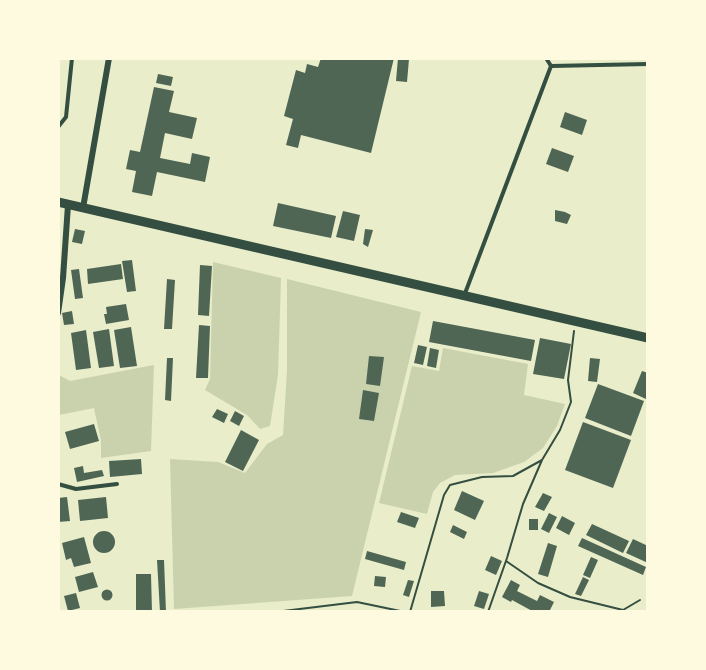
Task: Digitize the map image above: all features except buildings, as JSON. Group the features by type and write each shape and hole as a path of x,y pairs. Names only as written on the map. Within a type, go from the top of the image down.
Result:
{"street":[{"path":"83,208 109,58"},
{"path":"58,314 63,278 63,203 648,338"}],"lane":[{"path":"58,127 66,117 72,58"},
{"path":"546,58 551,66"},
{"path":"551,66 648,64"},
{"path":"464,297 551,66"},
{"path":"58,484 76,489 117,484"}],"path":[{"path":"488,612 523,504 542,460 560,430 571,402 568,380 575,322"},
{"path":"410,612 444,495 450,485 482,477 513,476 542,460"},
{"path":"506,561 537,583 570,597 623,610 640,600"},
{"path":"275,612 357,602 405,612"}],"green space":[{"path":"213,262 281,278 278,375 270,426 260,429 247,415 205,390 210,379"},
{"path":"287,279 421,312 352,596 174,609 170,459 218,462 245,473 267,444 283,435 287,371"},
{"path":"443,348 528,364 524,395 565,404 557,426 543,448 524,462 493,473 455,475 440,483 433,492 427,514 379,503 412,366 439,371"},
{"path":"154,365 151,451 101,458 101,441 94,408 59,415 59,375 70,381"}]}
